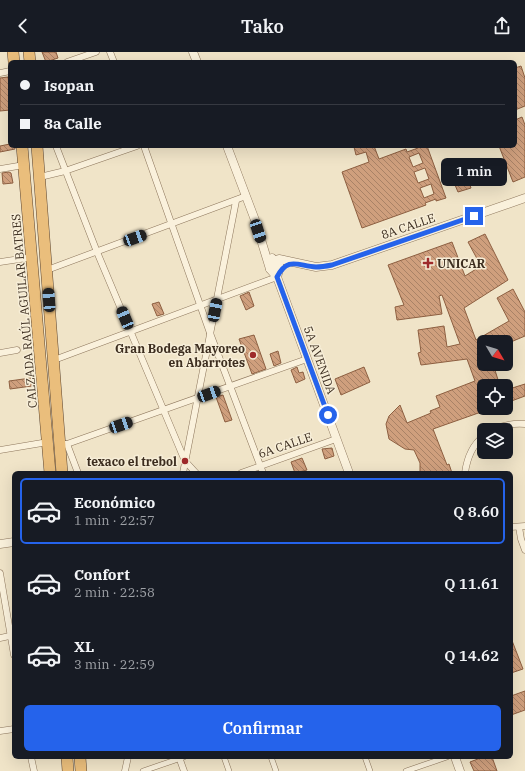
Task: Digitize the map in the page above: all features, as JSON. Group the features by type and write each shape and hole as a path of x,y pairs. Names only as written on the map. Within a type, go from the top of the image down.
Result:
{"highway":[{"name":"CALZADA RAÚL AGUILAR BATRES","path":"22,148 50,471"},
{"name":"CALZADA RAÚL AGUILAR BATRES","path":"37,148 54,360 64,444 62,471"},
{"path":"67,759 68,771"},
{"path":"80,759 81,771"}],"street":[{"path":"73,60 96,52"},
{"path":"57,148 97,252 185,461 194,471"},
{"path":"40,177 65,171 131,148"},
{"path":"145,148 173,224 210,333 262,471"},
{"name":"5A AVENIDA","path":"228,148 246,196 270,269 278,274"},
{"path":"0,169 24,165"},
{"path":"47,270 246,196"},
{"name":"8A CALLE","path":"276,260 281,259 316,267 332,265 525,198"},
{"path":"183,471 236,200"},
{"path":"266,254 276,260 270,269"},
{"path":"0,262 32,257"},
{"name":"5A AVENIDA","path":"276,260 279,264 278,274 307,359 348,471"},
{"name":"8A CALLE","path":"54,360 217,299 278,274 287,265 298,264"},
{"path":"0,353 17,350"},
{"path":"77,471 64,444 307,359"},
{"path":"513,424 525,424"},
{"name":"6A CALLE","path":"247,471 336,439"},
{"path":"0,450 48,442"},
{"path":"465,471 467,461 472,449 477,444"},
{"path":"522,527 520,535 525,550"},
{"path":"0,544 12,542"},
{"path":"0,573 12,636 0,638"},
{"path":"0,731 12,729"},
{"path":"31,759 34,771"},
{"path":"125,771 128,759"},
{"path":"143,771 178,759"},
{"path":"181,759 184,771"},
{"path":"225,759 229,771"},
{"path":"272,759 276,771"},
{"path":"366,759 370,771"},
{"path":"406,771 441,759"},
{"path":"456,759 460,771"}],"building":[{"path":"42,52 56,52 58,58 45,60"},
{"path":"521,66 525,78 525,106 517,109 517,67"},
{"path":"8,77 8,110 0,111 0,78"},
{"path":"522,117 525,125 525,177 513,182 500,148 517,148 517,119"},
{"path":"8,144 8,148 15,149 0,152 0,146"},
{"path":"354,148 375,148 379,159 406,149 407,152 418,148 428,148 446,198 436,201 436,199 425,203 426,205 362,228 342,172 369,162 366,152 356,155","holes":["419,153 423,163 413,167 409,157","425,168 429,179 418,183 414,172","431,184 434,194 424,198 420,188"]},
{"path":"2,173 11,173 13,183 3,184"},
{"path":"468,180 471,188 458,192 455,185"},
{"path":"485,234 508,280 464,308 477,339 477,371 495,371 498,379 477,379 477,413 433,429 447,465 449,464 451,471 420,471 420,463 414,450 405,449 389,439 386,424 389,416 400,405 407,423 431,413 430,411 440,407 436,396 475,381 467,359 421,365 418,353 421,352 418,330 444,326 447,347 460,344 442,295 439,296 442,314 397,320 395,307 404,305 388,265 452,242 465,276 481,266 468,242"},
{"path":"513,289 525,312 525,336 513,341 513,335 485,335 509,321 497,298"},
{"path":"249,292 254,306 246,310 240,296"},
{"path":"159,302 164,314 157,316 152,304"},
{"name":"Gran Bodega Mayoreo en Abarrotes","path":"254,335 266,369 252,374 239,339"},
{"path":"278,351 281,363 274,366 270,354"},
{"path":"297,367 299,373 303,372 305,379 296,383 291,370"},
{"path":"364,367 370,382 341,395 335,379"},
{"path":"31,378 32,386 10,389 9,381"},
{"path":"525,384 525,396 513,400 513,388"},
{"path":"223,395 232,420 225,422 216,397"},
{"path":"332,448 334,456 325,459 322,449"},
{"path":"302,458 307,470 294,471 291,462"},
{"path":"513,643 523,669 513,672"},
{"path":"525,691 525,710 513,714 513,695"},
{"path":"478,759 493,759 497,771 474,771 470,762"}],"place":[{"name":"UNICAR","path":"428,263"},
{"name":"Gran Bodega Mayoreo en Abarrotes","path":"253,355"},
{"name":"texaco el trebol","path":"185,461"}],"route":[{"path":"328,415 277,277 280,270 284,266 292,264 316,267 332,265 474,216"}]}
